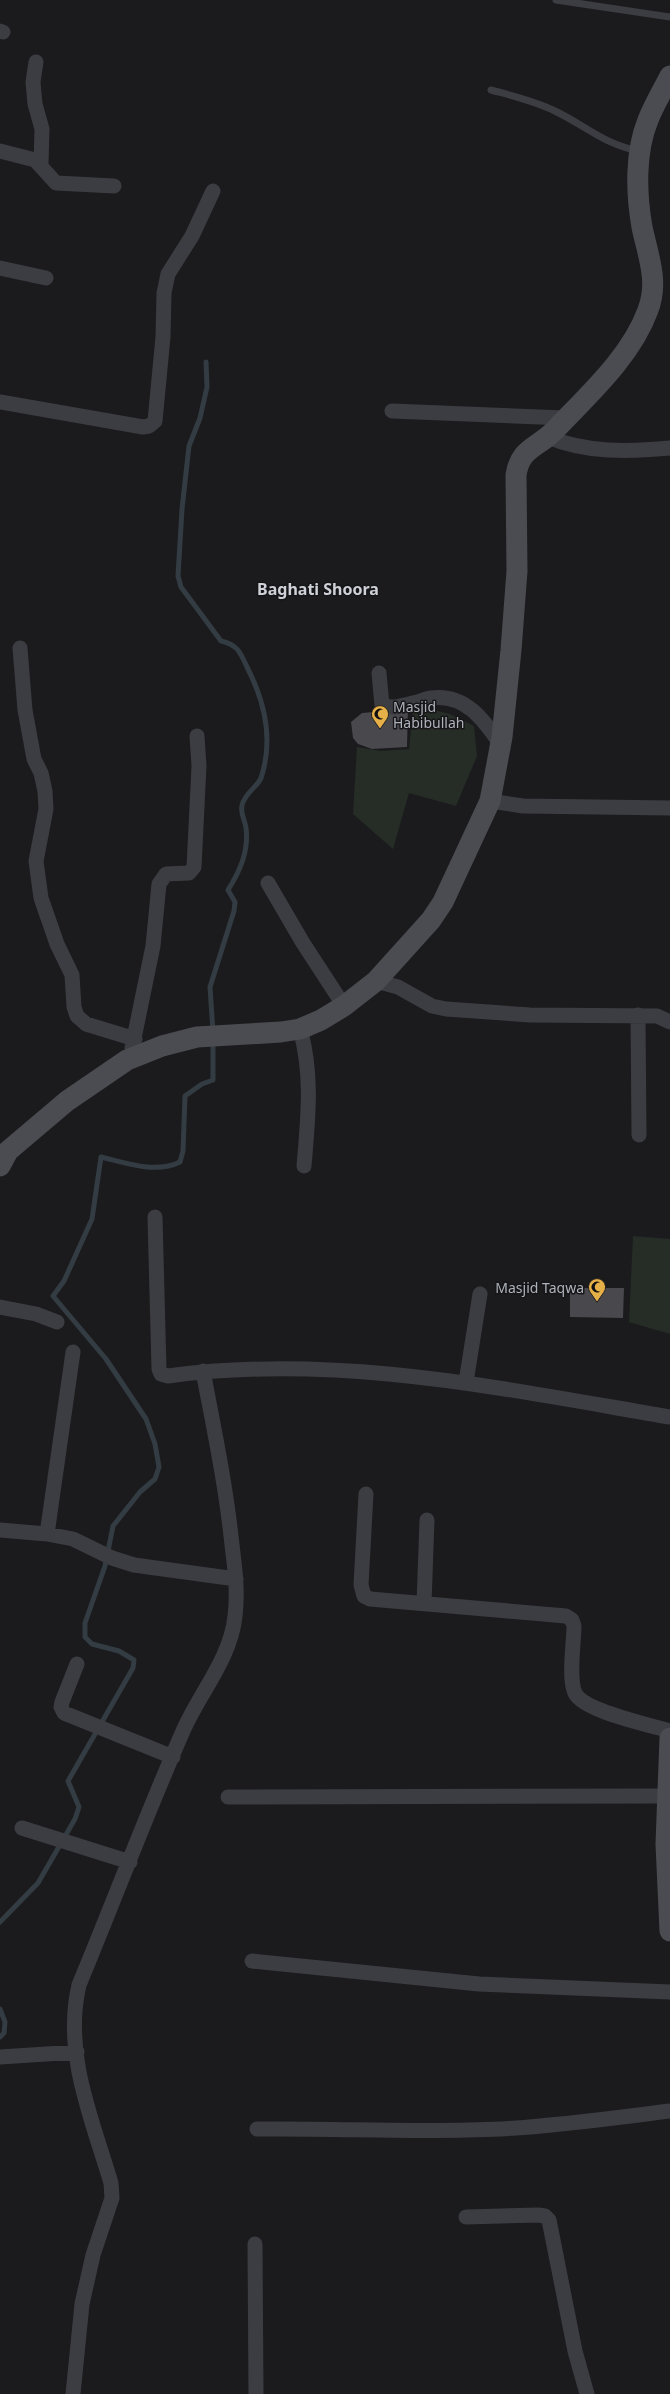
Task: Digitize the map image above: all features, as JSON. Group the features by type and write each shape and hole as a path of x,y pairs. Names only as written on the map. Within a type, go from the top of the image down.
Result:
{"street":[{"path":"36,62 32,82 35,104 43,135 41,164"},
{"path":"3,1154 67,1101 127,1060 162,1046 213,1036 281,1032 300,1029 321,1020 344,1006 376,981 414,940 443,902 490,801 501,745 517,571 516,475 518,463 525,452 548,437 601,380 631,343 648,310 654,287 652,264 642,226 639,187 640,151 648,120 670,76"},
{"path":"0,150 36,160 41,164 50,178 56,183 114,186"},
{"path":"0,402 143,427 149,426 154,421 163,337 164,293 168,274 192,236 213,191"},
{"path":"0,268 46,278"},
{"path":"392,411 565,418"},
{"path":"548,437 564,444 589,448 644,451 670,448"},
{"path":"20,648 25,710 34,759 41,772 46,809 36,861 41,898 57,944 72,975 74,1007 77,1016 86,1024 135,1039"},
{"path":"380,673 382,705 400,706 430,698 454,700 468,706 482,718 501,745"},
{"path":"127,1060 135,1039 153,946 159,884 166,874 189,873 194,867 199,766 197,736"},
{"path":"490,801 523,806 670,808"},
{"path":"268,883 303,943 344,1006"},
{"path":"376,981 398,987 432,1006 446,1009 530,1015 657,1016 670,1022"},
{"path":"638,1015 638,1135"},
{"path":"300,1029 305,1047 309,1089 304,1166"},
{"path":"155,1217 159,1369 161,1374 168,1376 248,1367 302,1368 406,1375 466,1382 670,1417"},
{"path":"466,1382 480,1294"},
{"path":"0,1307 36,1314 57,1322"},
{"path":"47,1534 73,1352"},
{"path":"73,2394 82,2304 93,2255 112,2198 111,2183 83,2090 74,2025 74,2005 79,1985 173,1757 196,1705 232,1634 237,1598 222,1472 203,1371"},
{"path":"366,1494 361,1585 364,1596 370,1599 566,1616 572,1620 574,1626 572,1684 575,1694 582,1702 599,1710 670,1731"},
{"path":"424,1604 427,1520"},
{"path":"0,1530 47,1534 73,1539 107,1555 134,1565 236,1580"},
{"path":"77,1664 61,1707 64,1712 173,1757"},
{"path":"670,1738 667,1796 670,1931"},
{"path":"228,1797 667,1796"},
{"path":"22,1828 130,1862"},
{"path":"252,1961 479,1984 670,1992"},
{"path":"0,2057 77,2052"},
{"path":"258,2129 451,2131 501,2129 558,2125 670,2111"},
{"path":"466,2217 538,2215 545,2216 549,2220 575,2351 587,2394"},
{"path":"255,2244 256,2394"}],"lane":[{"path":"556,0 670,17"},
{"path":"491,90 533,102 555,111 616,146 640,151"}],"shaded area":[{"path":"426,708 450,714 474,726 477,756 456,806 409,793 393,849 353,814 357,747 381,751 409,749 413,709"},
{"path":"633,1236 670,1239 670,1334 629,1322"}],"building":[{"name":"Masjid Habibullah","path":"408,709 407,747 372,749 358,744 353,738 351,722 362,713"},
{"name":"Masjid Taqwa","path":"570,1288 624,1288 623,1318 570,1317"}],"waterway":[{"path":"206,362 207,387 200,418 189,446 182,509 178,576 181,587 221,641 235,647 240,653 259,694 266,721 267,735 267,749 261,778 246,797 242,805 247,836 245,853 240,868 228,890 235,902 234,911 210,987 213,1032"},
{"path":"0,1922 38,1883 75,1819 79,1807 68,1781 133,1668 134,1660 119,1651 92,1644 85,1637 85,1623 105,1566 113,1526 140,1492 155,1479 159,1467 155,1444 146,1419 106,1359 53,1296 64,1281 92,1219 101,1157 151,1167 161,1167 180,1162 183,1151 185,1096 202,1084 213,1080 213,1040"},
{"path":"0,2009 5,2022 4,2033 0,2037"}],"place":[{"name":"Masjid Habibullah","path":"380,729"},
{"name":"Masjid Taqwa","path":"597,1302"}],"district":[{"name":"Baghati Shoora","path":"318,589"}]}
